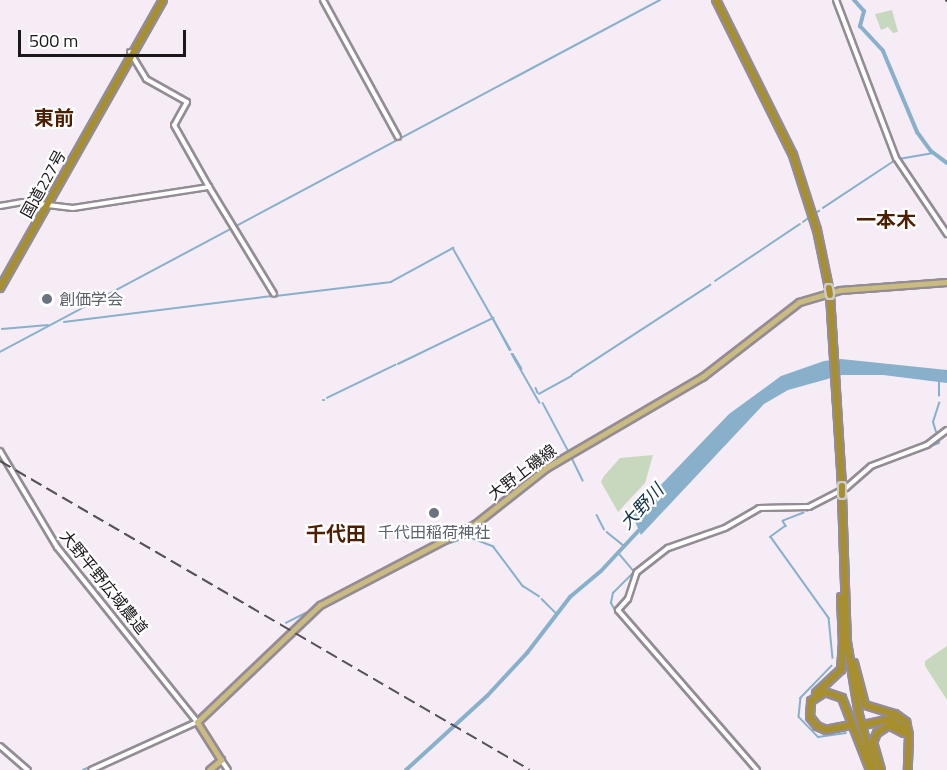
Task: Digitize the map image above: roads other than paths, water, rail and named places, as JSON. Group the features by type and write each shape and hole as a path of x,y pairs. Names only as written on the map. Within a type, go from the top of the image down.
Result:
{"highway":[{"name":"国道227号","path":"0,282 161,0"},
{"path":"718,5 750,64 785,137 812,214 830,291 836,339 839,400 845,603 853,688 872,770"},
{"name":"国道227号","path":"0,288 44,205"},
{"path":"843,519 841,670 812,696 806,712 810,724 819,730 851,727 826,730 817,726 810,717 811,701 825,692 842,698 872,770"},
{"path":"845,603 862,702 870,709 899,716 908,728 907,770"},
{"path":"843,642 855,716 872,770"},
{"path":"907,770 905,728 896,721 864,723 892,717 908,728"},
{"path":"881,770 873,742 877,733 893,726 907,739"}],"main road":[{"name":"大野上磯線","path":"197,722 320,605 476,524 546,468 696,380 799,302 840,290 947,282"},
{"path":"197,722 221,760 209,770"}],"street":[{"path":"323,0 398,137"},
{"path":"836,0 896,159 947,234"},
{"path":"131,53 146,78 187,102 174,125 274,294"},
{"path":"0,206 23,202 78,208 209,187"},
{"path":"757,770 618,610 628,599 637,572 668,548 724,528 759,508 809,507 846,488 871,466 927,445 947,430"},
{"name":"大野平野広域農道","path":"0,451 57,547 197,722"},
{"path":"91,770 197,722"},
{"path":"0,746 28,770"},
{"path":"221,760 228,770"}],"water":[{"path":"841,359 947,370 947,383 883,375 842,375 788,390 764,404 641,535 632,515 729,414 781,376 824,361"}],"waterway":[{"path":"0,352 660,0"},
{"path":"854,0 864,11 860,26 883,51 917,132 931,151 947,163"},
{"path":"899,159 934,153"},
{"path":"823,208 894,161"},
{"path":"814,214 819,211"},
{"path":"803,222 810,217"},
{"path":"715,281 800,224"},
{"path":"276,296 391,282 453,248 511,350"},
{"path":"572,375 710,285"},
{"path":"64,322 273,296"},
{"path":"398,364 493,318 510,350"},
{"path":"2,329 48,325"},
{"path":"512,354 540,403"},
{"path":"513,354 522,369"},
{"path":"327,398 395,365"},
{"path":"539,394 571,376"},
{"path":"939,382 939,396"},
{"path":"536,388 538,393"},
{"path":"543,403 568,450"},
{"path":"936,432 933,422 939,403"},
{"path":"870,470 939,443 938,439"},
{"path":"572,458 583,481"},
{"path":"845,492 866,473"},
{"path":"807,511 838,495"},
{"path":"804,513 783,521 786,526 771,537 829,618 833,658"},
{"path":"597,515 604,529"},
{"name":"大野川","path":"406,770 487,696 527,653 570,597 601,571 642,527"},
{"path":"607,532 624,546"},
{"path":"447,544 469,537 493,546 523,586 539,596"},
{"path":"615,611 611,603 613,593 634,572 618,553"},
{"path":"542,599 557,614"},
{"path":"286,623 306,613"},
{"path":"617,613 624,621"},
{"path":"627,624 630,628"},
{"path":"633,631 640,640"},
{"path":"198,718 281,638"},
{"path":"643,644 649,650"},
{"path":"652,653 661,664"},
{"path":"832,666 801,698 799,717 818,737 846,733"},
{"path":"664,667 669,673"},
{"path":"673,677 679,684"},
{"path":"683,688 689,695"},
{"path":"83,770 193,720"},
{"path":"743,757 754,769"}],"railway":[{"path":"0,461 530,770"}],"place":[{"name":"創価学会","path":"47,299"},
{"name":"千代田稲荷神社","path":"434,513"}],"district":[{"name":"東前","path":"54,117"},
{"name":"一本木","path":"886,219"},
{"name":"千代田","path":"336,533"}]}
